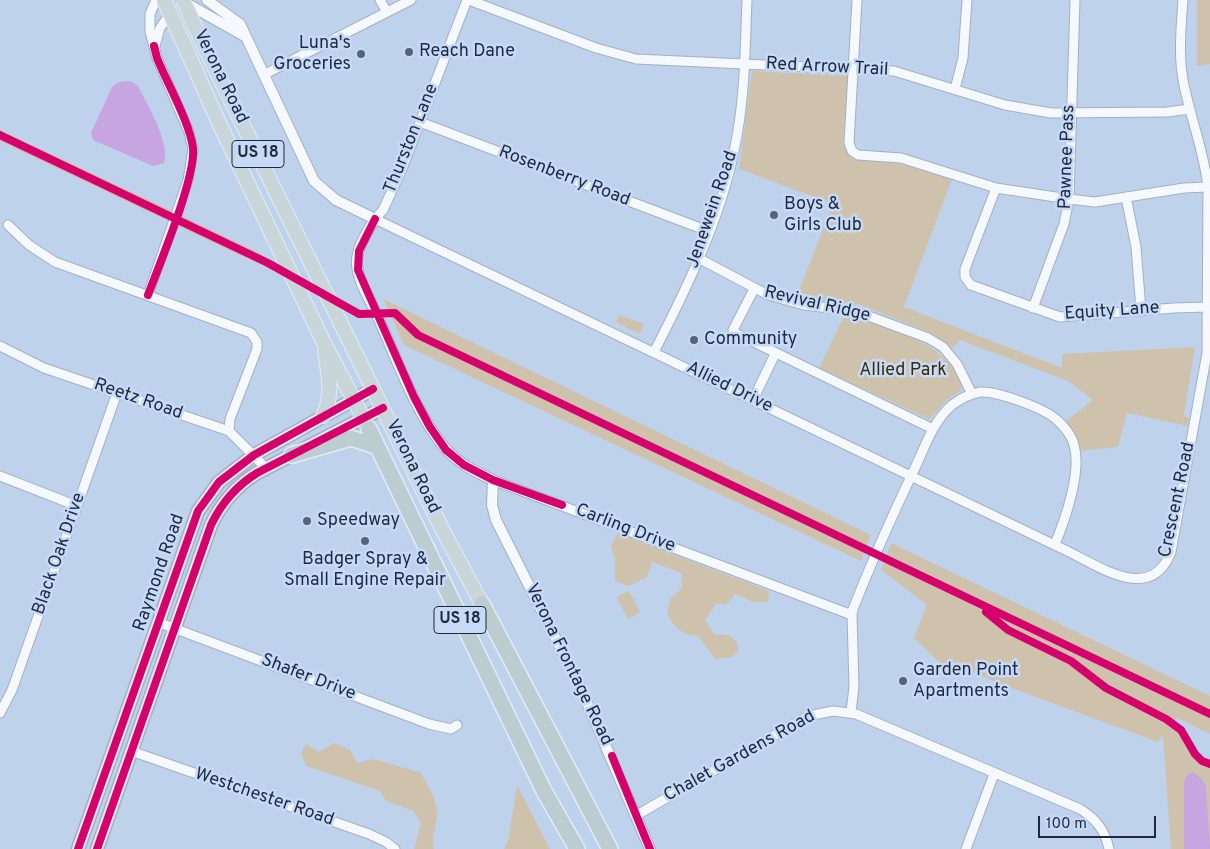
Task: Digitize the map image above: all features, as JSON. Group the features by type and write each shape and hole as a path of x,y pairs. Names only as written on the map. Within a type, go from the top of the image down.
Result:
{"highway":[{"name":"Verona Road","path":"179,2 203,44 482,604 610,849"},
{"name":"Verona Road","path":"179,2 187,51 219,123 544,792 577,849"},
{"path":"323,416 330,401 330,381 324,341"},
{"path":"292,454 352,438 378,447"},
{"path":"544,792 569,849"}],"main road":[{"name":"Raymond Road","path":"78,849 160,623 198,511 219,482 254,455 374,389"},
{"name":"Raymond Road","path":"97,849 217,512 232,492 266,468 292,454 366,423 383,408"}],"street":[{"path":"148,295 188,180 193,149 189,132 156,58 150,31 150,18 156,0 167,7 179,2 230,26 247,38"},
{"path":"206,0 240,24 265,74 410,0"},
{"path":"380,0 387,12"},
{"name":"Red Arrow Trail","path":"468,0 619,56 894,71 1027,110 1070,114 1167,112 1190,109"},
{"name":"Thurston Lane","path":"375,219 383,210 402,169 468,0"},
{"name":"Jenewein Road","path":"654,352 683,294 728,177 735,150 745,64 747,0"},
{"path":"857,0 849,143 852,151 858,155 901,158 996,188 1094,202 1184,188 1208,187"},
{"path":"955,89 964,53 967,0"},
{"name":"Pawnee Pass","path":"1032,308 1064,224 1068,199 1075,0"},
{"name":"Crescent Road","path":"1149,577 1160,571 1167,562 1171,552 1206,361 1209,307 1208,187 1206,170 1190,109 1181,63 1182,0"},
{"path":"154,46 160,28 179,2"},
{"name":"Allied Drive","path":"265,74 314,181 336,200 1124,578 1136,580 1149,577"},
{"name":"Rosenberry Road","path":"420,122 708,231"},
{"name":"Equity Lane","path":"996,188 965,269 965,277 971,284 1060,317 1141,310 1209,307"},
{"path":"1126,197 1136,247 1141,310"},
{"name":"Carling Drive","path":"375,219 357,258 360,275 414,397 437,438 446,450 464,464 493,480 852,615"},
{"path":"8,224 29,245 55,262 246,330 254,337 256,349 230,419 229,430"},
{"name":"Revival Ridge","path":"698,258 754,289 782,300 855,311 928,338 943,347 957,364 972,394"},
{"path":"754,289 733,330 739,336 933,429"},
{"name":"Reetz Road","path":"0,346 44,368 229,430 266,468"},
{"path":"753,400 775,354"},
{"path":"851,712 854,687 852,615 881,538 933,429 938,420 951,406 972,394 980,392 997,394 1049,414 1058,420 1075,446 1074,476 1066,517 1055,544"},
{"name":"Black Oak Drive","path":"0,713 12,690 117,393"},
{"path":"0,476 76,506"},
{"name":"Verona Frontage Road","path":"493,480 492,505 496,520 582,690 637,814 650,849"},
{"name":"Shafer Drive","path":"160,623 429,724 451,729 457,725"},
{"name":"Chalet Gardens Road","path":"637,814 808,716 832,711 851,712 1080,809 1093,817 1102,828 1109,849"},
{"name":"Westchester Road","path":"131,751 370,834 395,849"},
{"path":"966,849 994,774"}],"green space":[{"path":"1197,0 1210,0 1210,64 1197,66"},
{"path":"752,71 848,76 843,144 848,154 854,159 901,164 952,179 904,307 1062,368 1062,354 1195,347 1184,416 1189,418 1188,426 1127,413 1118,447 1080,451 1073,431 1066,421 1093,400 1068,381 960,340 952,349 931,333 861,305 796,298 833,204 739,169"},
{"path":"0,130 172,211 168,221 0,141"},
{"path":"184,217 263,255 270,269 180,227"},
{"path":"383,299 871,535 861,561 404,345"},
{"name":"Allied Park","path":"845,314 892,328 924,343 938,352 958,376 962,387 961,391 949,398 929,419 819,368"},
{"path":"619,315 644,324 639,334 616,322"},
{"path":"618,533 769,591 768,602 753,602 735,594 727,604 716,604 705,620 714,634 729,635 737,642 738,651 732,657 715,659 698,636 683,632 670,619 667,614 671,598 682,588 681,573 652,562 647,577 629,586 615,581 615,560 611,546"},
{"path":"891,543 1210,696 1210,734 1177,718 1171,725 1193,755 1203,764 1210,767 1210,849 1171,849 1163,736 1158,742 995,682 955,663 941,664 914,638 927,605 881,570"},
{"path":"629,591 640,612 628,619 616,597"},
{"path":"334,743 350,750 357,763 374,759 421,773 432,793 437,808 433,840 434,849 414,849 421,824 414,811 386,801 380,791 306,766 301,753 306,744 319,752"},
{"path":"517,785 550,849 504,849 508,841"}],"shaded area":[{"path":"130,81 138,86 157,124 164,145 164,163 153,166 93,140 91,133 112,87 119,82"},
{"path":"1193,772 1201,778 1206,786 1210,849 1184,849 1184,783 1186,776"}],"cycle path":[{"path":"148,295 183,199 189,179 193,148 188,127 157,58 154,46"},
{"path":"0,135 268,263 359,314 395,313 418,335 1210,714"},
{"path":"375,219 359,251 358,270 414,397 430,427 446,450 464,465 493,480 562,505"},
{"path":"78,849 198,511 219,482 254,455 373,389"},
{"path":"97,849 211,525 220,509 242,483 257,473 383,408"},
{"path":"986,612 1008,630 1071,661 1106,688 1166,719 1181,730 1195,754 1202,761 1210,764"},
{"path":"612,756 650,849"}],"place":[{"name":"Reach Dane","path":"409,52"},
{"name":"Luna's Groceries","path":"361,54"},
{"name":"Boys & Girls Club","path":"774,215"},
{"name":"Community","path":"694,340"},
{"name":"Speedway","path":"307,521"},
{"name":"Badger Spray & Small Engine Repair","path":"365,541"},
{"name":"Garden Point Apartments","path":"903,681"}]}
